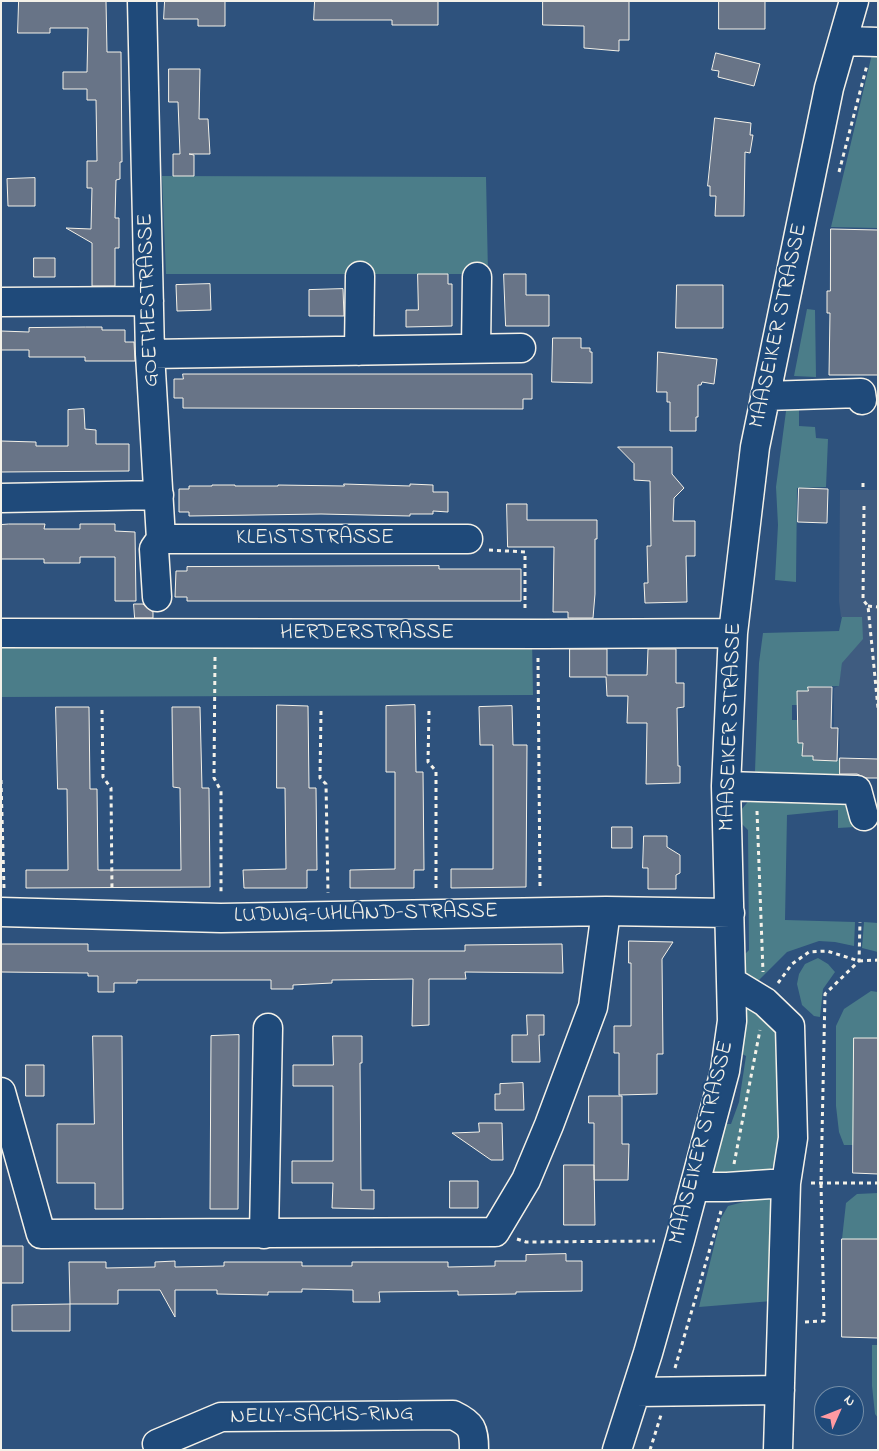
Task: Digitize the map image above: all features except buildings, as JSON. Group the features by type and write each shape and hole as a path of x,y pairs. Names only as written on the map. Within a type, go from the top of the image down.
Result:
{"street":[{"name":"GOETHESTRASSE","path":"142,1 150,354 161,539 154,549 157,597"},
{"name":"MAASEIKER STRASSE","path":"617,1450 636,1392 695,1188 725,1071 732,1021 730,913 738,786 733,633 755,446 829,88 844,42 854,1"},
{"path":"844,42 875,42"},
{"path":"359,350 360,276"},
{"path":"476,348 477,277"},
{"path":"1,302 149,302"},
{"path":"150,354 522,348"},
{"path":"765,396 867,395"},
{"path":"1,498 159,495"},
{"name":"KLEISTSTRASSE","path":"161,539 468,539"},
{"name":"HERDERSTRASSE","path":"1,633 733,633"},
{"path":"738,786 857,790 864,816"},
{"name":"LUDWIG-UHLAND-STRASSE","path":"3,912 221,918 540,912 575,905 606,911 730,913"},
{"path":"1,1092 42,1234 495,1232 526,1180 549,1125 592,1007 606,911"},
{"path":"732,982 765,1002 790,1026 794,1138 786,1183 778,1450"},
{"path":"264,1234 268,1028"},
{"path":"695,1188 727,1188 786,1183"},
{"path":"636,1392 780,1390"},
{"name":"NELLY-SACHS-RING","path":"160,1450 157,1444 221,1417 453,1415 467,1422 474,1436 474,1450"}],"path":[{"path":"838,176 875,42"},
{"path":"863,483 863,490"},
{"path":"864,506 864,600 868,606 878,708"},
{"path":"468,539 489,550 525,552 531,634 540,912"},
{"path":"868,606 878,608"},
{"path":"215,634 214,778 221,790 221,918"},
{"path":"102,710 103,777 111,788 112,914"},
{"path":"429,710 428,762 436,771 436,914"},
{"path":"321,712 320,778 326,784 328,916"},
{"path":"1,780 3,912"},
{"path":"650,1450 734,1165 765,1002 756,794 738,786"},
{"path":"782,1323 824,1321 821,1183 825,994 859,960 860,922"},
{"path":"765,1002 792,964 809,952 826,951 859,960 878,960"},
{"path":"786,1183 878,1184"},
{"path":"495,1232 526,1242 680,1240"}],"shaded area":[{"path":"840,490 878,490 878,758 840,757 840,729 834,728 834,688 838,686 842,663 862,617 841,617 839,601"}],"green space":[{"path":"872,54 878,55 878,228 831,227"},
{"path":"162,176 486,177 488,274 166,274"},
{"path":"807,309 815,310 816,377 794,376"},
{"path":"788,396 809,397 808,409 799,409 799,426 815,427 816,438 828,439 826,487 797,488 796,582 775,580 778,525 776,487"},
{"path":"842,617 862,617 863,639 842,663 839,686 808,687 808,691 797,691 797,705 792,705 792,720 808,720 799,743 803,743 802,756 813,756 813,760 837,761 840,758 840,777 757,776 755,771 759,663 763,633 839,631"},
{"path":"1,638 532,638 533,695 1,697"},
{"path":"751,798 844,799 855,816 855,827 838,828 838,810 787,815 785,920 855,922 854,946 819,941 787,952 758,981 747,976 742,957 749,950 748,830 738,820 741,810"},
{"path":"864,922 878,923 878,952 862,948"},
{"path":"818,958 828,964 835,972 823,989 820,1017 814,1016 802,1005 797,984 799,974 805,964"},
{"path":"871,991 878,992 878,1038 853,1145 844,1145 839,1132 836,1106 836,1026 844,1009"},
{"path":"751,1008 782,1033 780,1157 769,1171 710,1178 723,1124 731,1124 739,1102 746,1056 736,1051 744,1009"},
{"path":"878,1193 878,1239 842,1239 846,1203 857,1194"},
{"path":"774,1194 772,1301 699,1307 721,1218 728,1206"},
{"path":"872,1345 878,1345 878,1418 875,1414 872,1386"}]}
